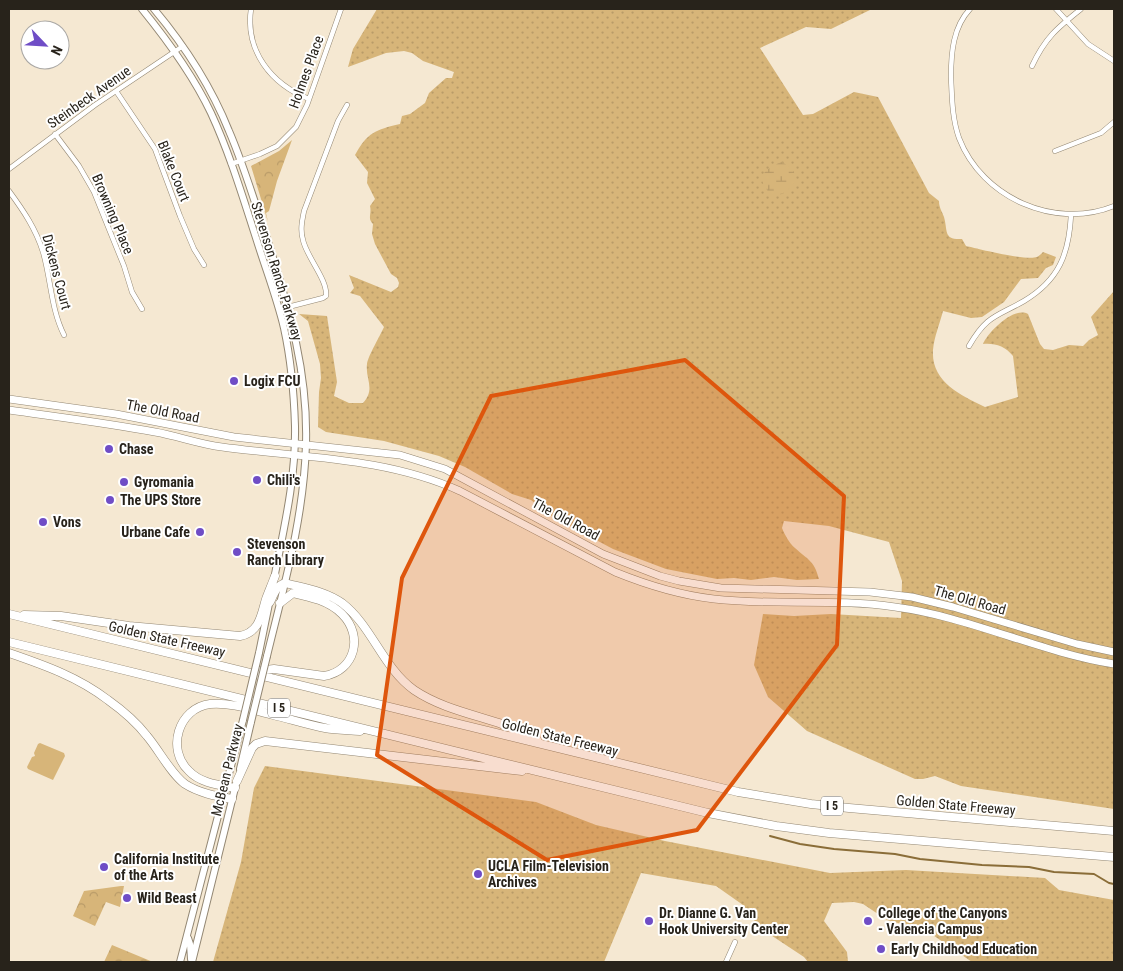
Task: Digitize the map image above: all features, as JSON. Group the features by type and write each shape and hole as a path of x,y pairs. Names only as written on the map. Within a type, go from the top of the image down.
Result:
{"highway":[{"path":"9,614 61,616 129,626 240,636 253,630 260,622 275,576"},
{"path":"270,602 279,585 285,582 321,592 342,603 354,615 392,669 407,684 424,696 502,724 555,748"},
{"path":"247,672 274,669 324,676 331,675 343,668 351,658 355,647 354,634 347,619 334,607 322,601 293,594 280,603"},
{"name":"Golden State Freeway","path":"9,614 738,792 802,803 1114,831"},
{"name":"I 5","path":"9,642 708,813 776,826 829,833 1114,857"},
{"path":"9,653 54,668 86,684 109,700 146,735 174,774 185,784 200,791 232,799"},
{"path":"384,733 325,728 219,704 199,707 191,712 179,728 176,747 179,758 194,776 233,785 252,748 264,741 549,774"}],"main road":[{"name":"Stevenson Ranch Parkway","path":"142,9 192,78 210,111 231,164 284,327 292,372 295,443 288,515 259,653"},
{"name":"Stevenson Ranch Parkway","path":"154,9 183,46 217,104 241,161 288,307 302,370 306,402 306,456 299,518 285,582"},
{"name":"The Old Road","path":"9,399 132,417 216,434 400,455 445,469 603,554 642,570 679,581 742,590 870,592 912,597 946,605 1077,644 1114,652"},
{"name":"The Old Road","path":"9,410 129,427 220,447 375,465 410,472 443,483 615,572 677,593 736,601 868,604 912,609 951,618 1076,656 1114,664"},
{"name":"McBean Parkway","path":"180,962 188,938 224,798 233,785 251,722 285,582"},
{"name":"McBean Parkway","path":"191,962 198,945 232,799 243,720 259,653"},
{"path":"188,938 191,962"}],"street":[{"path":"251,9 250,32 253,43 264,64 271,74 288,88 309,99"},
{"name":"Holmes Place","path":"231,164 269,150 284,140 299,122 341,9"},
{"path":"970,9 960,22 951,60 953,109 960,139 983,176 1006,195 1039,209 1071,215 1095,212 1114,206"},
{"path":"1056,9 1088,44 1114,61"},
{"path":"1032,66 1044,42 1066,20 1081,9"},
{"name":"Steinbeck Avenue","path":"9,169 55,134 183,46"},
{"name":"Blake Court","path":"116,91 155,149 180,216 194,249 204,265"},
{"path":"288,307 326,296 324,286 303,240 302,220 338,121 347,105"},
{"path":"1055,151 1101,133 1114,122"},
{"name":"Browning Place","path":"55,134 79,166 94,192 124,266 132,292 142,309"},
{"name":"Dickens Court","path":"9,191 27,216 38,239 46,264 57,319 64,335"},
{"path":"969,346 978,330 986,322 1036,293 1054,275 1064,258 1068,245 1071,215"},
{"path":"726,962 735,942"}],"highlighted area":[{"path":"685,360 844,496 837,645 697,830 547,860 377,755 402,578 491,396"}],"green space":[{"path":"377,9 872,9 831,29 806,27 760,48 803,115 813,114 854,92 878,97 929,193 939,201 949,236 962,239 966,246 1002,254 1031,258 1037,257 1043,252 1056,257 1053,265 1046,268 1038,278 1021,279 1004,302 982,317 971,318 943,311 933,350 937,371 942,379 966,398 985,407 1018,397 1013,356 999,346 983,344 990,333 1009,317 1022,312 1028,314 1040,344 1044,349 1053,350 1069,345 1083,346 1098,335 1091,317 1114,291 1114,809 961,786 935,776 915,779 807,731 768,697 754,665 763,614 794,616 831,614 901,618 902,581 889,542 829,526 784,521 782,528 787,539 813,564 819,579 797,580 774,577 751,580 717,579 666,569 613,549 553,517 531,500 512,494 465,467 439,456 384,441 326,432 318,427 320,364 308,321 299,314 327,316 337,382 334,396 349,403 363,403 369,393 368,360 384,327 360,296 350,293 354,288 349,275 391,292 398,287 399,283 397,278 391,274 375,244 372,234 373,224 370,218 370,206 375,199 367,183 368,172 355,155 368,137 378,130 400,124 402,116 410,114 425,103 429,93 446,78 452,78 454,72 423,61 412,53 404,51 386,53 348,67 353,49"},
{"path":"292,140 277,181 269,211 266,213 268,222 251,166 279,151"},
{"path":"781,162 792,169 796,181 782,194 772,196 764,185 763,176 768,169"},
{"path":"40,743 64,753 65,756 53,780 27,767 32,757 35,756 34,753"},
{"path":"265,766 536,802 596,825 665,841 830,873 906,870 1045,878 1059,890 1114,900 1114,962 972,962 927,931 887,920 863,904 854,902 832,903 824,921 847,952 848,962 808,962 804,957 760,928 743,905 716,886 641,873 604,962 213,962 241,862 254,788"},
{"path":"124,886 120,907 106,902 95,926 73,916 84,891"},
{"path":"112,945 153,962 104,962"}],"waterway":[{"path":"770,836 800,844 834,849 895,854 920,859 982,865 1029,867 1054,872 1094,874 1114,884"}],"place":[{"name":"Logix FCU","path":"234,381"},
{"name":"Chase","path":"109,449"},
{"name":"Chili's","path":"257,480"},
{"name":"Gyromania","path":"124,482"},
{"name":"The UPS Store","path":"110,500"},
{"name":"Vons","path":"43,522"},
{"name":"Urbane Cafe","path":"200,532"},
{"name":"Stevenson Ranch Library","path":"237,552"},
{"name":"California Institute of the Arts","path":"104,867"},
{"name":"UCLA Film-Television Archives","path":"478,874"},
{"name":"Wild Beast","path":"127,898"},
{"name":"Dr. Dianne G. Van Hook University Center","path":"649,921"},
{"name":"College of the Canyons - Valencia Campus","path":"868,921"},
{"name":"Early Childhood Education","path":"881,949"}]}
